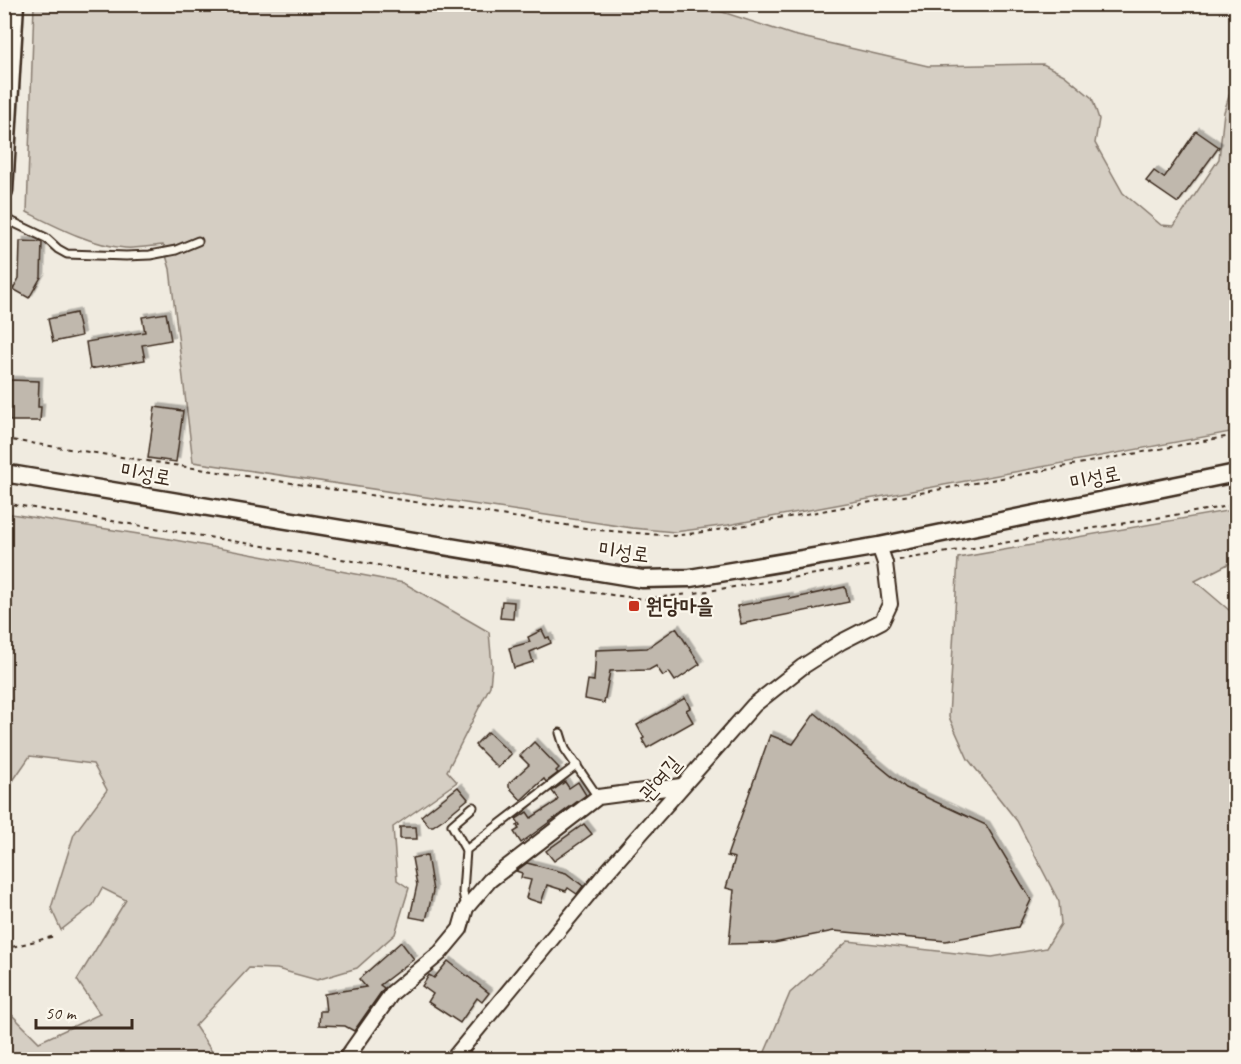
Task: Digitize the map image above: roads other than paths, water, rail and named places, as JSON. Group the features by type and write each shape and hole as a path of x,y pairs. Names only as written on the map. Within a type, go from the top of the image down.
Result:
{"street":[{"path":"4,191 11,14"},
{"name":"미성로","path":"4,473 642,579 690,578 879,546 1236,473"},
{"name":"관여길","path":"452,1059 605,874 754,705 802,667 882,621 890,604 885,563 879,546"},
{"path":"345,1059 392,993 440,953 460,929 466,908 490,880 598,797 681,786"}],"lane":[{"path":"4,218 46,238 67,254 150,255 198,241"},
{"path":"560,733 565,749 598,797"},
{"path":"466,850 577,765"},
{"path":"466,908 463,892 466,850 452,825 473,807"}],"place":[{"name":"원당마을","path":"634,606"}]}
